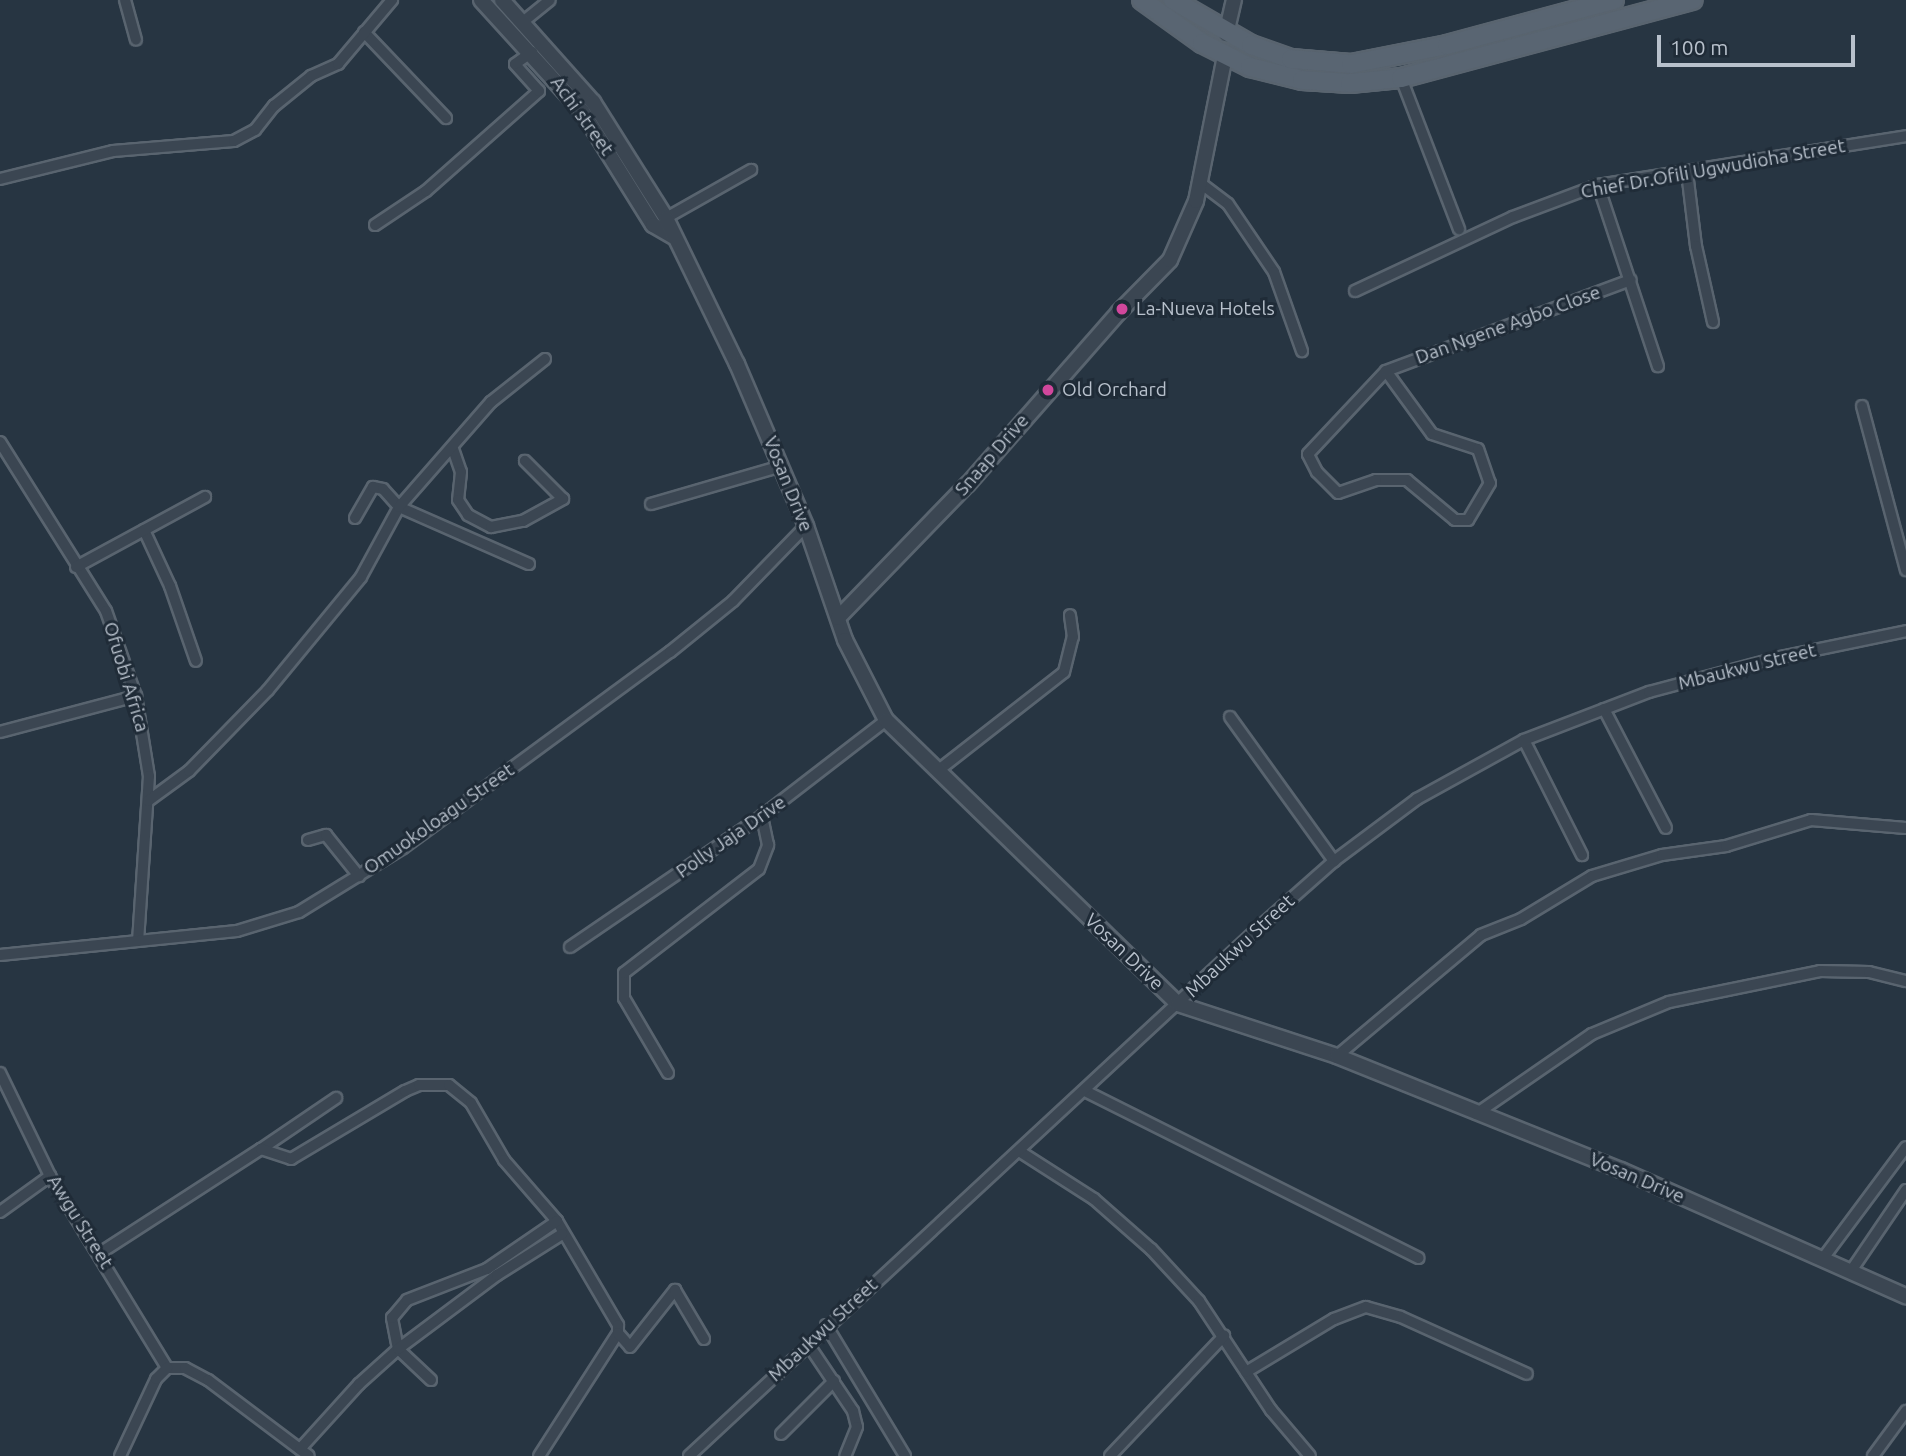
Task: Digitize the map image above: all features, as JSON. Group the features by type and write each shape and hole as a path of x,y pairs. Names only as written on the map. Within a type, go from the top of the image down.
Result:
{"main road":[{"path":"1142,0 1225,56 1272,74 1326,83 1401,78 1693,0"},
{"path":"1173,0 1226,34 1291,59 1374,63 1614,0"}],"street":[{"path":"125,0 136,40"},
{"path":"0,179 113,151 234,141 255,130 274,106 311,76 338,64 392,0"},
{"name":"Achi street","path":"481,0 532,52 582,111 653,225 674,237"},
{"name":"Achi street","path":"502,0 524,21 593,102 666,218 674,237"},
{"path":"524,21 550,0"},
{"path":"1225,56 1232,2"},
{"path":"364,32 446,118"},
{"path":"375,225 426,191 539,92 515,64 532,52"},
{"name":"Snaap Drive","path":"838,618 968,484 1118,313 1170,260 1199,182 1225,56"},
{"path":"1401,78 1459,229"},
{"name":"Chief Dr.Ofili Ugwudioha Street","path":"1355,291 1370,281 1513,217 1598,185 1906,136"},
{"path":"666,218 751,170"},
{"path":"1687,172 1696,246 1713,322"},
{"path":"1199,182 1228,204 1274,272 1302,351"},
{"path":"1598,185 1658,366"},
{"name":"Vosan Drive","path":"674,237 782,466 838,618 886,720 940,769 979,813 1178,1004 1337,1056 1824,1258 1906,1296"},
{"name":"Dan Ngene Agbo Close","path":"1386,371 1631,280"},
{"path":"148,801 181,779 268,690 360,577 399,507 453,449 491,402 545,359"},
{"path":"1386,371 1432,434 1478,449 1490,483 1468,520 1455,520 1407,480 1376,480 1338,493 1317,472 1308,454 1386,371"},
{"path":"1862,406 1906,570"},
{"name":"Ofuobi Africa","path":"0,442 113,625 136,696 145,734 148,801 138,942"},
{"path":"453,449 461,472 458,500 468,515 491,527 523,521 563,499 525,461"},
{"path":"651,504 782,466"},
{"path":"355,518 373,487 383,489 399,507 529,564"},
{"path":"76,567 205,497"},
{"name":"Omuokoloagu Street","path":"0,955 237,931 299,912 359,876 670,652 733,601 806,526"},
{"path":"144,530 170,586 196,661"},
{"path":"940,769 1063,672 1073,637 1070,615"},
{"name":"Mbaukwu Street","path":"689,1456 826,1325 1334,861 1417,799 1524,740 1649,692 1759,663 1906,631"},
{"path":"0,732 136,696"},
{"path":"1604,709 1666,828"},
{"path":"1230,717 1334,861"},
{"name":"Polly Jaja Drive","path":"570,947 762,816 886,720"},
{"path":"1524,740 1582,855"},
{"path":"668,1073 624,998 624,973 759,869 768,845 762,816"},
{"path":"1337,1056 1481,935 1521,919 1592,876 1662,855 1726,846 1811,820 1906,828"},
{"path":"308,840 326,835 359,876"},
{"path":"1476,1114 1592,1034 1669,1002 1820,971 1869,972 1906,981"},
{"name":"Awgu Street","path":"0,1073 50,1176 100,1253 167,1368"},
{"path":"261,1149 291,1159 405,1091 436,1083 449,1085 471,1103 504,1160 557,1221 562,1234 607,1301 618,1333 630,1347 675,1290 705,1339"},
{"path":"1085,1091 1418,1258"},
{"path":"100,1253 335,1098"},
{"path":"1824,1258 1906,1147"},
{"path":"1019,1151 1094,1199 1137,1235 1224,1335 1247,1372 1310,1456"},
{"path":"0,1212 50,1176"},
{"path":"1851,1270 1906,1190"},
{"path":"431,1380 398,1349 392,1318 407,1300 487,1269 557,1221"},
{"path":"120,1456 156,1379 167,1368 185,1368 208,1380 305,1453 359,1384 398,1349 497,1275 562,1234"},
{"path":"1247,1372 1334,1318 1366,1307 1401,1317 1527,1374"},
{"path":"826,1325 905,1456"},
{"path":"539,1456 618,1333"},
{"path":"1110,1456 1224,1335"},
{"path":"808,1343 853,1411 857,1427 845,1456"},
{"path":"782,1434 834,1381"},
{"path":"1873,1456 1906,1411"}],"place":[{"name":"La-Nueva Hotels","path":"1122,309"},
{"name":"Old Orchard","path":"1048,390"}]}
